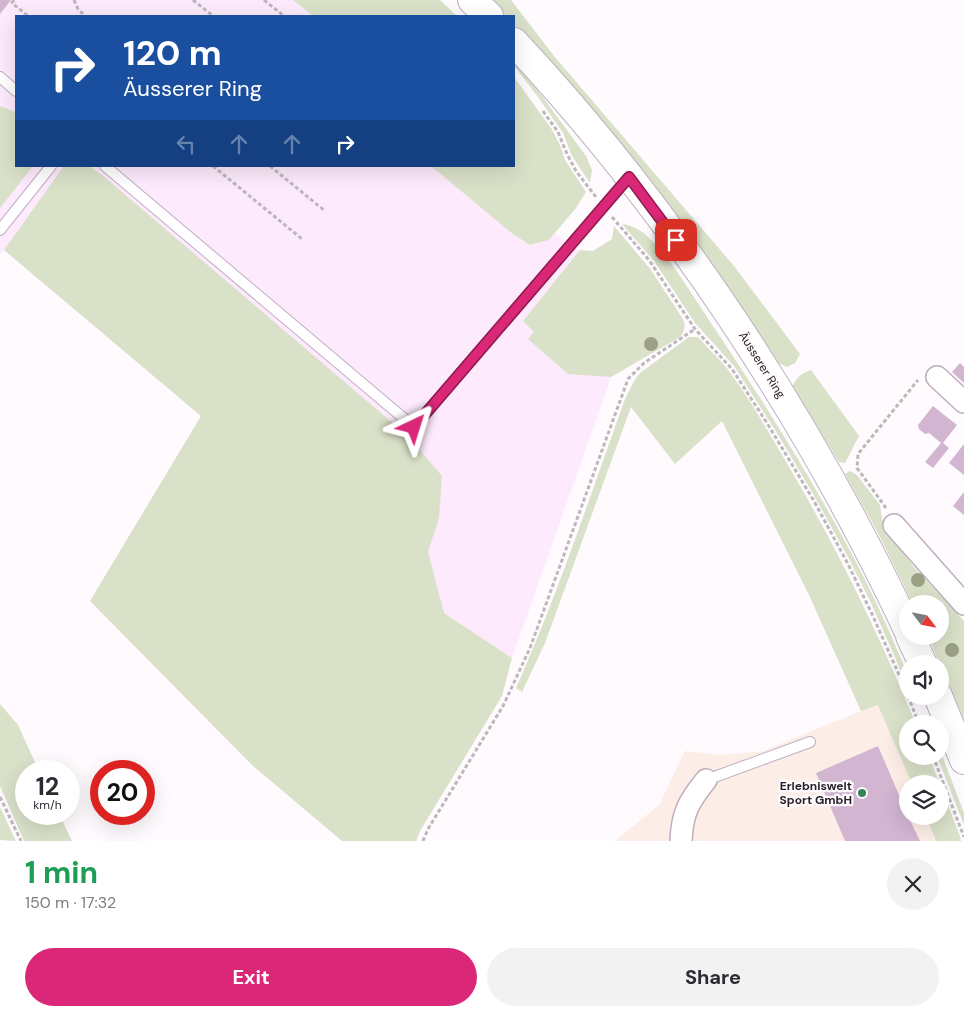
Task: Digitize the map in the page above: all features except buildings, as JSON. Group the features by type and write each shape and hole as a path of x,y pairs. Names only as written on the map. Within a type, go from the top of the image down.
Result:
{"main road":[{"path":"472,0 488,15"},
{"name":"Äusserer Ring","path":"515,43 552,83 629,177 729,313 814,452 879,569 899,611"},
{"path":"942,705 964,760"}],"street":[{"path":"937,377 964,402"},
{"path":"894,526 964,604"},
{"path":"681,841 682,826 690,801 706,780"}],"lane":[{"path":"0,77 15,90"},
{"path":"0,230 51,167"},
{"path":"106,167 414,427 629,177"},
{"path":"706,780 810,742"}],"path":[{"path":"14,0 12,3 27,15"},
{"path":"74,0 78,9 84,15"},
{"path":"193,0 212,15"},
{"path":"264,0 283,15"},
{"path":"542,110 558,132 576,171 589,188"},
{"path":"214,167 302,238"},
{"path":"271,167 325,210"},
{"path":"619,225 649,260 695,329 732,369 767,423 814,501 848,564 899,676"},
{"path":"423,841 428,828 503,706 530,648 628,379 644,363 695,329"},
{"path":"894,526 884,503 857,468 858,454 916,381 924,376 937,377"},
{"path":"936,765 964,837"},
{"path":"0,797 21,841"}],"shaded area":[{"path":"0,0 293,0 312,15 15,15 15,167 432,167 521,240 530,245 549,240 554,233 585,255 620,352 512,658 444,613 253,766 90,601 201,416 4,250 0,254"},
{"path":"878,704 899,753 899,765 904,765 908,775 899,775 899,825 930,825 936,841 615,841 659,805 685,751 721,755 763,751"}],"green space":[{"path":"293,0 440,0 456,15 312,15"},
{"path":"489,0 511,0 554,56 734,266 800,354 795,363 787,367 776,362 535,47 515,26 515,15 505,15"},
{"path":"515,59 586,156 592,170 590,183 572,156 563,133 515,67"},
{"path":"515,78 551,128 565,160 586,192 576,208 549,240 530,245 514,235 432,167 515,167"},
{"path":"0,106 15,112 15,167 32,167 0,208"},
{"path":"63,167 90,167 408,436 442,476 439,518 428,552 444,613 512,658 502,696 420,831 416,841 342,841 253,766 90,601 201,416 4,250"},
{"path":"622,224 641,231 665,255 769,412 822,500 855,560 899,655 899,667 849,559 777,433 734,366 695,323 654,261"},
{"path":"614,226 651,270 683,319 684,329 680,337 611,377 568,374 528,339 534,332 523,321 580,250 593,251 612,239"},
{"path":"689,337 697,337 723,363 745,394 806,496 857,592 899,685 899,705 908,705 912,715 899,715 899,754 878,705 861,711 809,595 722,421 675,464 631,407 545,643 522,692 516,688 560,581 625,399 640,373"},
{"path":"811,370 859,436 845,463 839,462 792,386 800,376"},
{"path":"850,471 857,475 880,505 883,525 913,566 940,595 909,595 877,531 845,474"},
{"path":"949,605 964,621 964,720 949,685 949,655 936,655 932,645 949,645"},
{"path":"0,704 18,725 34,760 15,760 15,820 0,786"},
{"path":"904,765 933,765 936,775 908,775"},
{"path":"941,765 946,765 964,813 964,825 949,787 949,775 944,775"},
{"path":"0,807 14,837 16,841 0,840"},
{"path":"949,807 961,841 936,841 930,825 949,825"},
{"path":"17,825 64,825 72,841 24,841"}],"place":[{"name":"Erlebniswelt Sport GmbH","path":"862,793"}],"route":[{"path":"414,427 629,177 676,240"}]}
